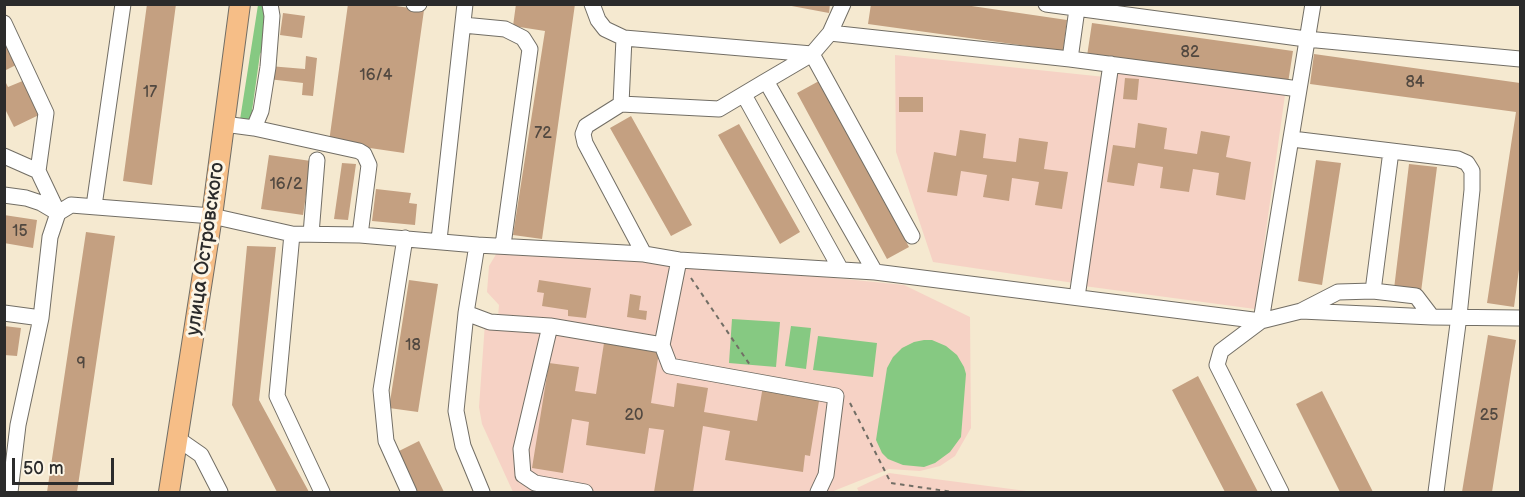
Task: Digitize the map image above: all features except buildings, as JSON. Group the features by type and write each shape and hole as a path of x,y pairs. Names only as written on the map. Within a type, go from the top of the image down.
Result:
{"main road":[{"name":"улица Островского","path":"169,492 212,216 240,4"}],"lane":[{"path":"94,206 123,4"},
{"path":"254,128 261,111 268,67 272,16 270,4"},
{"path":"414,4 419,4"},
{"path":"439,240 465,4"},
{"path":"592,4 598,21 605,29 624,39 812,54"},
{"path":"644,254 585,143 583,134 586,126 621,104 718,109 812,54 830,33 843,4"},
{"path":"1046,4 1306,39 1521,59"},
{"path":"1281,492 1217,365 1221,351 1262,321 1313,4"},
{"path":"1071,59 1077,9"},
{"path":"4,23 46,113 38,171 58,213"},
{"path":"463,25 505,29 523,38 530,49 503,245"},
{"path":"830,33 1071,59 1299,89"},
{"path":"621,104 624,39"},
{"path":"812,54 912,236"},
{"path":"1077,297 1111,64"},
{"path":"766,81 875,272"},
{"path":"744,95 841,270"},
{"path":"224,124 254,128 364,154 369,165 360,235"},
{"path":"1292,139 1458,159 1467,163 1472,171 1459,316 1436,492"},
{"path":"1373,291 1391,151"},
{"path":"4,156 38,171"},
{"path":"311,234 317,160"},
{"path":"4,195 41,203 58,213"},
{"path":"10,492 11,424 41,318 50,237 58,213 71,205 212,216 292,234 439,240 477,245 644,254 679,260 875,272 1262,321 1301,311 1338,292 1373,291 1416,296 1432,317"},
{"path":"292,234 277,396 322,492"},
{"path":"405,238 381,390 386,441 409,492"},
{"path":"477,245 466,314 456,411 463,446 482,492"},
{"path":"679,260 662,345 670,366 836,396 826,475 818,492"},
{"path":"1301,311 1432,317 1521,318"},
{"path":"4,314 41,318"},
{"path":"466,314 490,322 550,326 662,345"},
{"path":"550,326 521,449 523,475 534,483 584,492"},
{"path":"178,440 201,455 220,492"}],"shaded area":[{"path":"895,55 1105,77 1074,283 933,262 896,152"},
{"path":"1113,72 1285,95 1255,309 1084,286"},
{"path":"509,245 904,285 970,317 971,428 955,456 940,466 920,471 889,469 831,492 513,492 482,424 479,407 485,323 498,317 499,305 487,292 489,266 498,251"},
{"path":"889,473 1034,492 859,492 857,488"}],"green space":[{"path":"258,5 267,5 263,49 260,54 251,118 249,122 239,126"},
{"path":"732,319 780,322 776,367 729,363"},
{"path":"791,326 811,328 806,369 785,366"},
{"path":"818,336 877,343 873,377 813,370"},
{"path":"924,340 932,340 946,346 957,355 966,374 961,437 950,452 935,463 924,467 903,465 888,459 882,453 876,440 887,368 902,348"}]}
